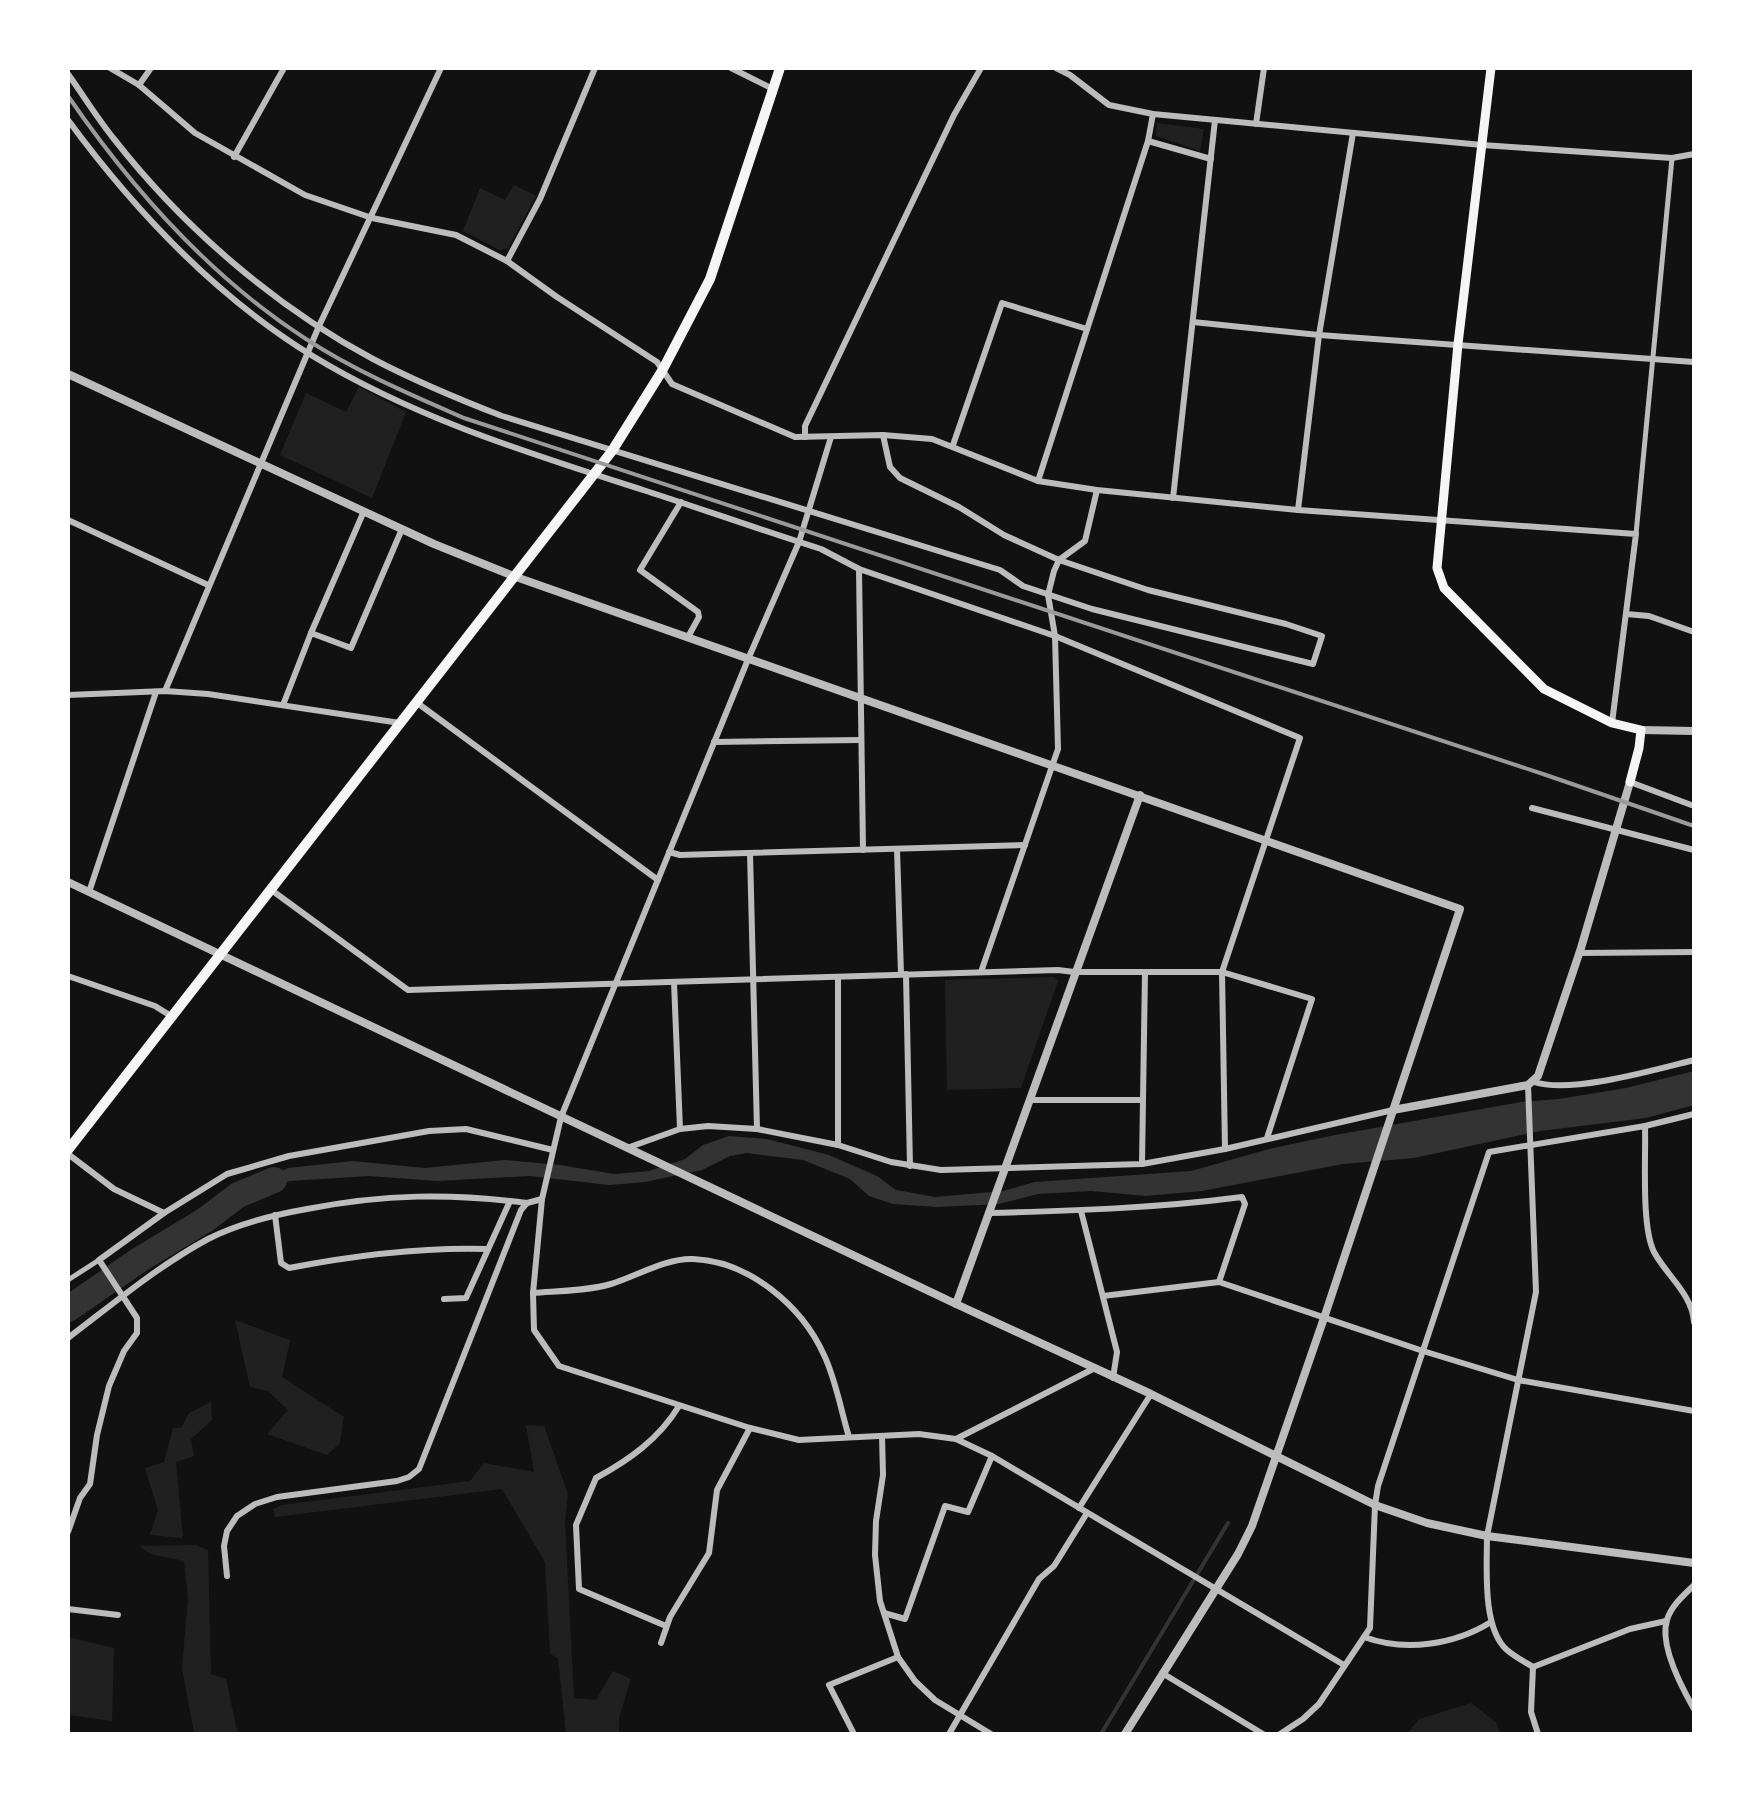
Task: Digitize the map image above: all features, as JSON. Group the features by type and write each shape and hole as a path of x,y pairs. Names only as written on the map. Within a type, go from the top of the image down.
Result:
{"main road":[{"path":"68,1152 612,451 662,371 710,279 780,68"},
{"path":"1491,68 1458,344 1437,568 1444,588 1544,689 1612,723 1641,730 1630,782"}],"street":[{"path":"110,68 139,85 195,133 234,157 305,195 372,218 456,235 507,261 657,362 672,384 795,437 883,435 932,439 1038,481 1097,490 1298,510 1636,534"},
{"path":"139,85 151,68"},
{"path":"234,157 284,68"},
{"path":"165,691 319,326 441,68"},
{"path":"507,261 540,199 595,68"},
{"path":"731,68 773,89"},
{"path":"805,437 805,426 954,115 981,68"},
{"path":"1056,68 1109,105 1153,114 1482,145 1672,158 1694,154"},
{"path":"1256,124 1264,68"},
{"path":"68,74 113,139 176,207 259,285 372,358 437,390 502,416 1000,570 1023,586 1092,609 1313,664 1322,636 1286,624 1148,590 1059,560 1004,535 959,507 900,478 890,467 883,435"},
{"path":"1038,481 1148,141 1153,114"},
{"path":"68,120 101,165 159,231 221,287 309,354 360,383 466,431 821,549 859,569 1055,636 1300,738 1222,972 1225,1149"},
{"path":"1173,498 1215,120"},
{"path":"1298,510 1319,335 1353,133"},
{"path":"1148,141 1211,159"},
{"path":"1612,723 1636,534 1672,158"},
{"path":"953,445 1002,303 1087,329"},
{"path":"1193,322 1319,335 1694,362"},
{"path":"68,374 402,529 516,577 1460,909 1252,1526 1238,1554 1125,1734"},
{"path":"831,437 799,542 561,1117 542,1199 533,1293 534,1330 559,1366 750,1428 799,1440 919,1434 956,1439 992,1456 1344,1665"},
{"path":"981,972 1058,749 1055,636 1048,595 1059,560 1085,541 1097,490"},
{"path":"681,502 640,570 698,612 699,617 688,637"},
{"path":"283,705 364,511"},
{"path":"68,520 208,585"},
{"path":"311,633 351,648 402,529"},
{"path":"859,569 863,850"},
{"path":"1626,614 1649,616 1694,632"},
{"path":"68,695 165,691 400,723"},
{"path":"89,892 156,692"},
{"path":"416,702 658,880"},
{"path":"1641,730 1694,731"},
{"path":"714,742 860,740"},
{"path":"1533,1667 1506,1649 1497,1638 1491,1622 1487,1536 1536,1292 1531,1087 1538,1076 1579,953 1630,782 1694,806"},
{"path":"956,1304 1140,795"},
{"path":"1532,808 1694,850"},
{"path":"669,852 680,855 1025,845"},
{"path":"897,849 910,1166"},
{"path":"750,853 757,1129"},
{"path":"68,882 1151,1394 1375,1505 1427,1523 1487,1536 1694,1563"},
{"path":"270,889 408,990 1058,970 1222,972 1312,999 1267,1138"},
{"path":"1579,953 1694,952"},
{"path":"1142,1164 1145,972"},
{"path":"68,976 155,1006 171,1016"},
{"path":"838,977 838,1145"},
{"path":"674,982 680,1129"},
{"path":"631,1150 680,1129 708,1126 757,1129 838,1145 910,1166 941,1170 1142,1164 1531,1087 1596,1081 1694,1060"},
{"path":"1031,1100 1143,1100"},
{"path":"1280,1734 1319,1704 1370,1628 1378,1486 1489,1152 1645,1126 1694,1114"},
{"path":"1645,1126 1648,1227 1653,1251 1694,1308 1694,1322"},
{"path":"68,1280 164,1213 227,1174 289,1156 429,1131 466,1129 553,1150"},
{"path":"68,1152 114,1189 164,1213"},
{"path":"68,1338 123,1296 207,1240 241,1224 374,1198 414,1195 483,1197 527,1203 542,1199"},
{"path":"988,1213 1081,1211 1242,1197 1245,1204 1219,1282"},
{"path":"444,1299 466,1298 510,1201"},
{"path":"227,1576 224,1546 227,1531 237,1516 255,1504 277,1497 397,1481 419,1469 521,1210 527,1203"},
{"path":"1081,1211 1117,1352 1113,1378"},
{"path":"275,1215 281,1263 289,1268 359,1255 439,1248 488,1249"},
{"path":"533,1293 608,1285 692,1258 736,1268 775,1291 802,1319 825,1356 849,1437"},
{"path":"68,1532 80,1498 90,1484 97,1435 109,1386 124,1351 137,1333 137,1318 99,1260"},
{"path":"1103,1296 1219,1282 1518,1380 1694,1411"},
{"path":"956,1439 1093,1369"},
{"path":"1079,1508 1151,1394"},
{"path":"666,1626 579,1589 576,1525 596,1478 622,1464 653,1439 669,1424 679,1406"},
{"path":"661,1643 666,1626 709,1553 717,1490 750,1428"},
{"path":"882,1436 883,1475 875,1555 884,1613 898,1657 915,1681 935,1700 991,1734"},
{"path":"884,1613 905,1619 945,1506 968,1512 992,1456"},
{"path":"949,1734 1039,1579 1054,1566 1087,1513"},
{"path":"1694,1585 1678,1601 1666,1621 1668,1650 1677,1680 1694,1709"},
{"path":"68,1609 118,1615"},
{"path":"1533,1667 1630,1629 1666,1621"},
{"path":"1364,1637 1377,1642 1417,1645 1458,1638 1491,1622"},
{"path":"854,1734 829,1685 898,1657"},
{"path":"1533,1667 1531,1712 1538,1734"},
{"path":"1162,1673 1263,1734"}],"shaded area":[{"path":"1157,123 1204,129 1200,151 1156,136"},
{"path":"514,185 536,196 508,248 500,250 463,231 480,188 505,200"},
{"path":"359,387 406,412 372,498 280,455 306,393 346,412"},
{"path":"1054,977 1058,981 1021,1088 947,1090 945,980"},
{"path":"1694,1071 1694,1105 1646,1118 1540,1131 1414,1158 1343,1164 1202,1191 1146,1196 1091,1191 1038,1194 999,1204 938,1207 893,1204 869,1196 850,1179 803,1160 747,1153 730,1156 702,1170 645,1182 609,1185 530,1176 437,1181 369,1176 290,1181 238,1194 288,1168 352,1161 425,1168 505,1160 614,1174 649,1171 685,1159 703,1145 729,1136 767,1139 829,1155 877,1176 896,1190 935,1197 1003,1191 1035,1182 1191,1171 1269,1149 1335,1135 1521,1102 1626,1088"},
{"path":"235,1320 290,1340 282,1377 344,1417 340,1443 327,1455 267,1434 288,1410 268,1391 250,1387"},
{"path":"211,1402 212,1420 191,1439 194,1456 176,1462 183,1538 150,1535 158,1510 145,1468 164,1462 173,1428 181,1428 189,1413"},
{"path":"526,1425 544,1426 568,1494 565,1521 574,1698 596,1700 613,1671 631,1679 619,1718 619,1734 566,1734 558,1658 550,1654 545,1562 502,1489 275,1517 273,1509 282,1505 470,1481 484,1463 534,1472"},
{"path":"196,1545 208,1550 211,1674 226,1679 240,1734 194,1733 182,1668 188,1598 184,1561 151,1554 139,1546"},
{"path":"68,1637 114,1648 112,1721 68,1715"},
{"path":"1471,1703 1496,1722 1500,1734 1407,1734 1419,1719"}],"waterway":[{"path":"68,1309 238,1195 274,1180"},
{"path":"1101,1734 1228,1523"}],"railway":[{"path":"68,96 146,197 237,288 325,351 423,400 464,418 1694,826"}]}
